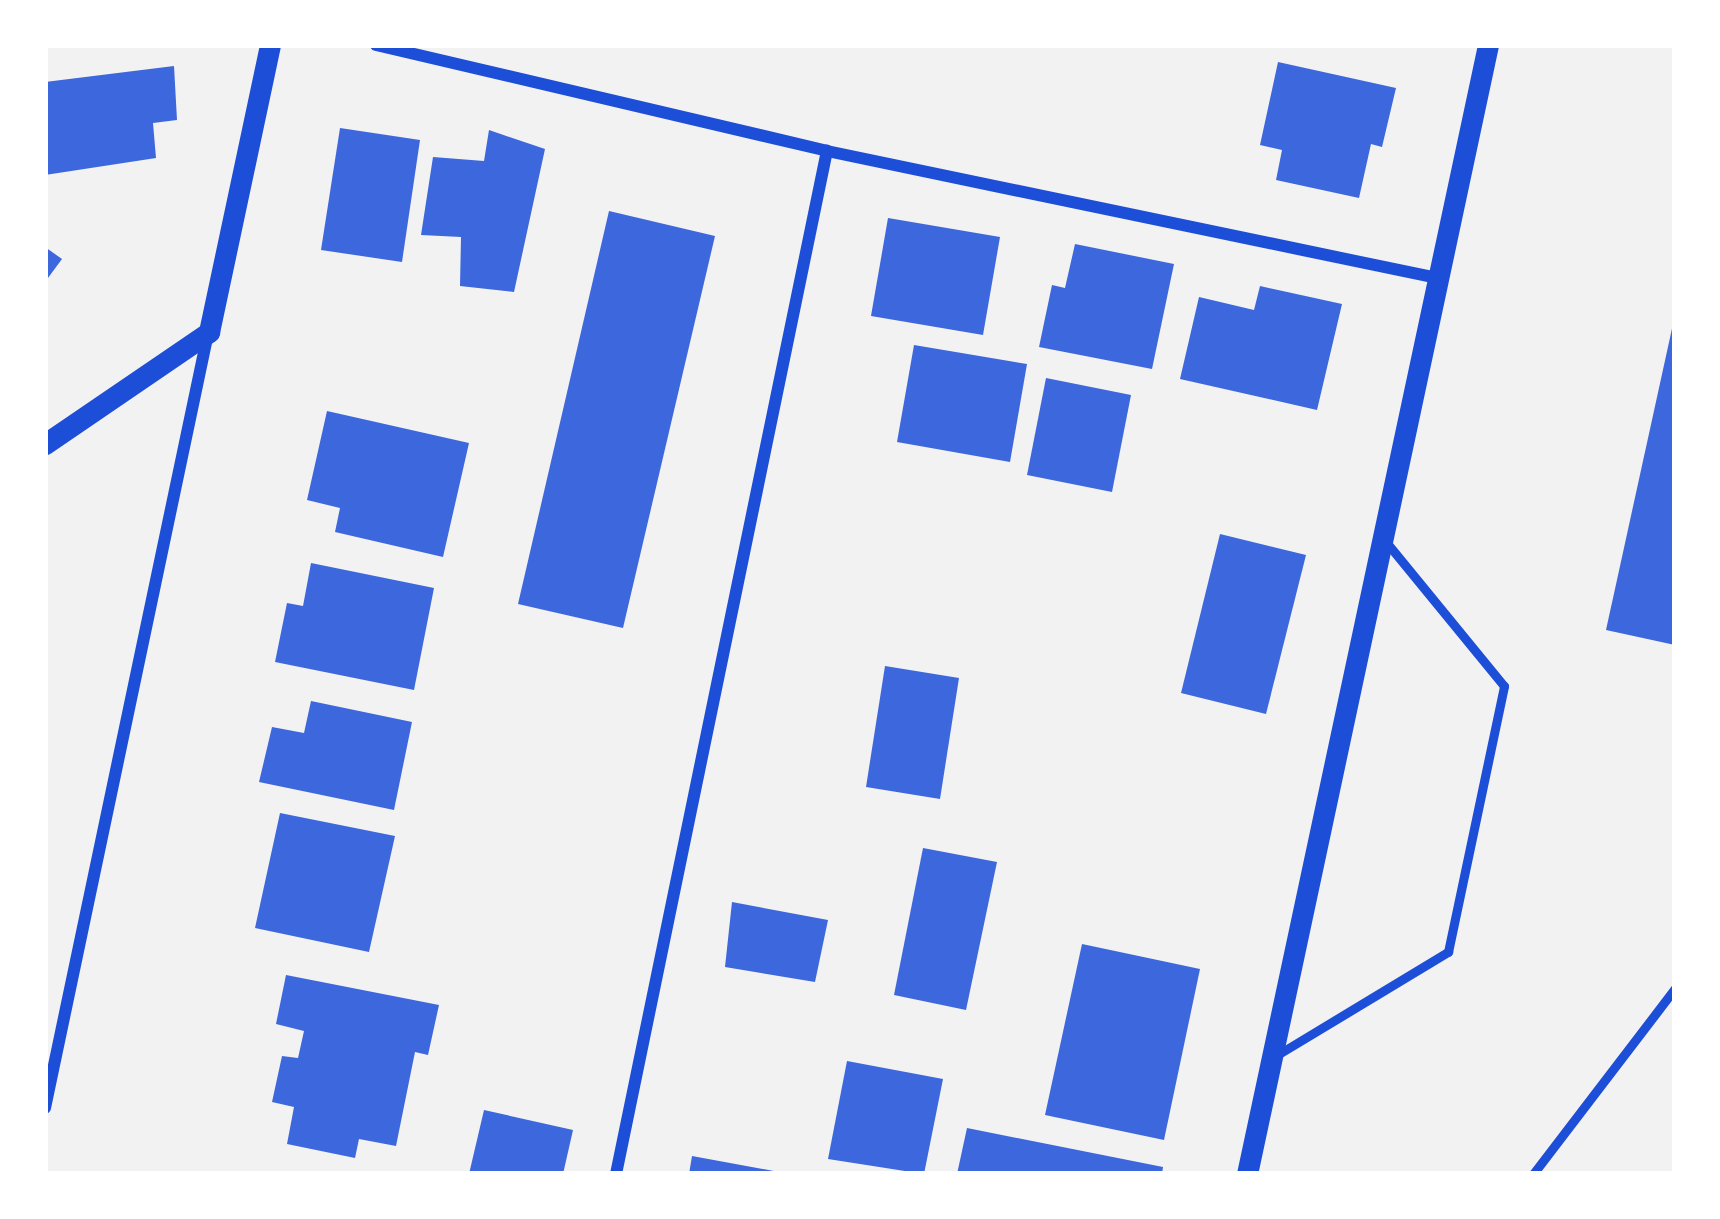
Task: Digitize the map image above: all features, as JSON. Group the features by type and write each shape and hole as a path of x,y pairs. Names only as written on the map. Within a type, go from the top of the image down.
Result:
{"street":[{"path":"45,1108 270,45"},
{"path":"376,45 827,152 1437,278"},
{"path":"1247,1174 1488,45"},
{"path":"616,1174 827,152"},
{"path":"45,444 209,332"}],"lane":[{"path":"1273,1058 1448,952 1453,930 1504,686 1384,539"},
{"path":"1533,1174 1675,988"}],"building":[{"path":"1278,62 1396,88 1382,147 1371,144 1359,198 1276,180 1282,150 1260,145"},
{"path":"174,66 177,120 153,123 156,158 45,175 45,82"},
{"path":"340,128 420,140 402,262 321,250"},
{"path":"489,130 545,149 514,292 460,286 461,237 421,235 433,157 484,161"},
{"path":"609,211 715,236 623,628 518,604"},
{"path":"888,218 1000,237 983,335 871,316"},
{"path":"1075,244 1174,264 1152,369 1039,347 1052,285 1065,288"},
{"path":"45,247 62,259 45,282"},
{"path":"1260,286 1342,304 1317,410 1180,379 1199,297 1254,310"},
{"path":"1675,324 1675,645 1606,630"},
{"path":"914,345 1027,364 1010,462 897,442"},
{"path":"1046,378 1131,395 1112,492 1027,475"},
{"path":"327,411 469,443 443,557 335,532 340,508 307,500"},
{"path":"1220,534 1306,555 1266,714 1181,693"},
{"path":"311,563 434,588 414,690 275,662 287,603 303,606"},
{"path":"885,666 959,678 940,799 866,787"},
{"path":"311,701 412,722 394,810 259,782 272,727 304,733"},
{"path":"280,813 395,836 369,952 255,928"},
{"path":"923,848 997,862 966,1010 894,995"},
{"path":"732,902 828,920 815,982 725,967"},
{"path":"1082,944 1200,969 1164,1140 1045,1115"},
{"path":"286,975 439,1005 428,1055 415,1052 396,1146 359,1139 355,1158 287,1144 294,1107 272,1102 282,1056 298,1058 304,1031 276,1024"},
{"path":"847,1061 943,1079 924,1174 828,1159"},
{"path":"484,1110 573,1130 563,1174 469,1174"},
{"path":"967,1128 1163,1167 1162,1174 957,1174"},
{"path":"692,1156 779,1172 689,1174"}]}
